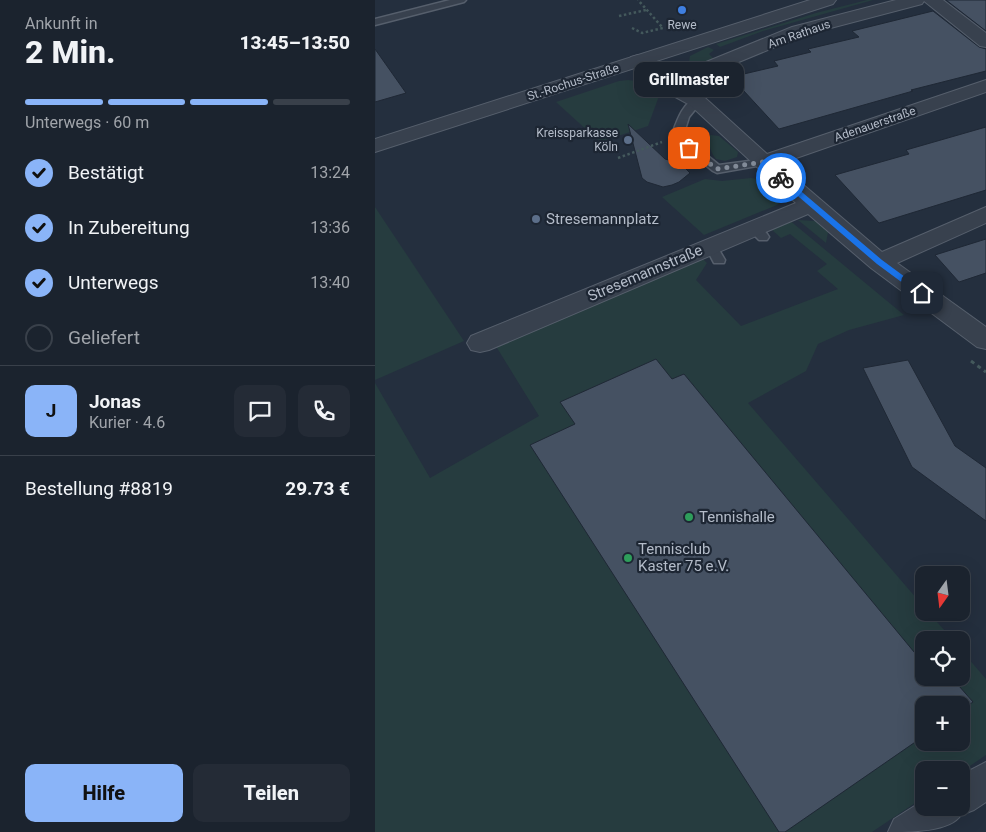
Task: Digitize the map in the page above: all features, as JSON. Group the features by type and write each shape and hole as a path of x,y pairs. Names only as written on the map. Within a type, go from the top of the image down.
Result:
{"street":[{"name":"St.-Rochus-Straße","path":"375,146 824,0"},
{"name":"Am Rathaus","path":"686,77 799,31 916,0"},
{"path":"932,0 986,42"},
{"path":"665,52 686,77 697,100"},
{"path":"638,61 666,84 697,100 811,205 879,262 986,340"},
{"name":"Adenauerstraße","path":"763,162 986,86"},
{"name":"Stresemannstraße","path":"481,343 715,253 811,205"},
{"path":"879,262 986,214"},
{"path":"970,791 986,780"},
{"path":"907,832 932,816"}],"lane":[{"path":"375,22 461,0"},
{"path":"697,100 685,116 677,137 717,169 763,162"}],"path":[{"path":"632,28 641,33 663,28 638,0"},
{"path":"619,16 646,10"},
{"path":"618,158 677,137"}],"green space":[{"path":"873,0 763,31 720,47 716,44 816,13"},
{"path":"708,47 714,50 709,54 715,60 697,66 689,62 690,56"},
{"path":"619,81 643,82 659,96 648,126 600,142 556,102"},
{"path":"709,136 719,136 738,152 737,157 725,161 716,159 709,145"},
{"path":"751,178 769,185 777,193 780,202 777,205 704,235 662,197 705,179 722,181"},
{"path":"375,207 464,341 375,380"},
{"name":"Tennisclub Kaster 75 e.V.","path":"788,219 904,315 849,330 818,344 806,371 748,403 915,597 915,621 936,621 945,631 915,631 915,686 970,686 970,660 986,679 986,755 970,766 970,761 915,761 915,803 872,832 375,832 375,383 430,478 539,416 494,343 702,258 707,263 696,280 741,326 838,289 817,271 827,264 790,234 781,238 771,229"},
{"path":"798,220 815,221 829,227 826,243"}],"building":[{"path":"946,0 986,0 986,31"},
{"path":"933,11 979,47 986,49 986,71 911,90 913,91 779,129 731,77 778,66 774,61 811,52 808,49 859,37 852,31"},
{"path":"375,49 406,93 375,102"},
{"path":"628,124 665,159 680,163 690,173 679,182 663,187 647,182 642,178"},
{"path":"986,127 986,190 879,223 835,175 909,154 906,150"},
{"path":"986,239 986,273 959,282 935,255"},
{"name":"Tennishalle","path":"656,359 672,379 684,374 915,653 915,686 959,686 968,696 915,696 915,742 785,832 779,832 530,445 575,424 560,402"},
{"path":"908,360 955,446 986,468 986,521 912,467 863,368"}],"way so far":[{"path":"689,148 717,169 763,162 781,178"}],"place":[{"name":"Rewe","path":"682,10"},
{"name":"Kreissparkasse Köln","path":"628,140"},
{"name":"Grillmaster","path":"689,148"},
{"name":"Stresemannplatz","path":"536,219"},
{"name":"Tennishalle","path":"689,517"},
{"name":"Tennisclub Kaster 75 e.V.","path":"628,558"}],"route":[{"path":"781,178 879,262 922,293"}]}
